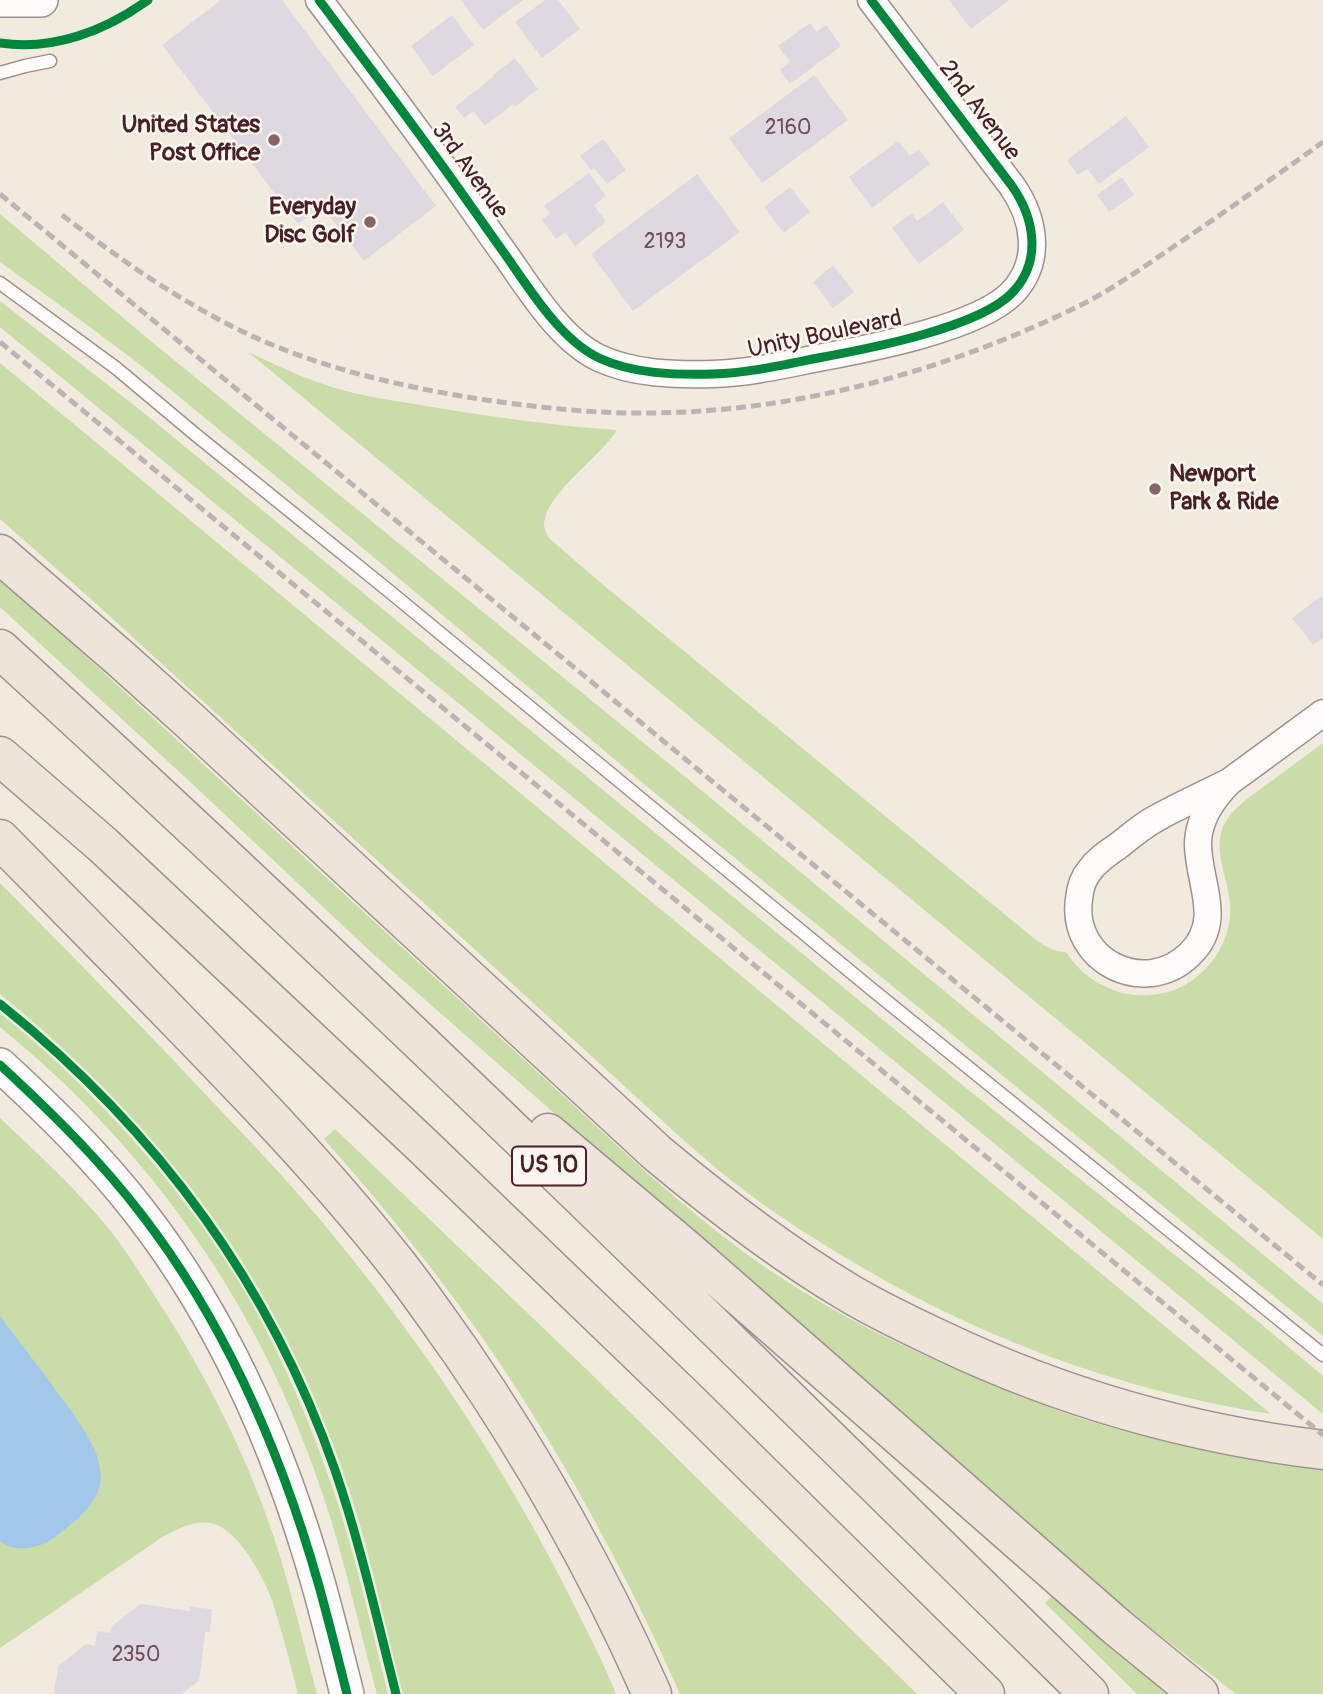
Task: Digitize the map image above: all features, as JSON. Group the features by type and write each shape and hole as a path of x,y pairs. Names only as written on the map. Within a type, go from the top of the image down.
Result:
{"highway":[{"path":"0,554 163,697 629,1128 704,1192 782,1251 850,1294 964,1351 1021,1376 1129,1412 1192,1428 1323,1450"},
{"name":"US 10","path":"0,649 259,889 705,1316 1089,1694"},
{"name":"US 10","path":"0,756 103,845 432,1154 687,1400 985,1694"},
{"path":"0,839 270,1116 395,1261 480,1380 572,1531 652,1694"},
{"path":"259,889 688,1251 1117,1627 1199,1694"}],"street":[{"path":"1,0 41,0"},
{"name":"3rd Avenue","path":"318,0 429,147 543,306 570,337 597,357"},
{"name":"2nd Avenue","path":"871,0 1018,196 1032,230 1031,256"},
{"name":"Unity Boulevard","path":"597,357 644,371 715,374 762,369 872,347 946,327 994,307 1017,287 1031,256"},
{"path":"1229,782 1212,800 1201,823 1198,850 1208,911 1204,931 1197,946 1178,964 1164,971 1132,972 1105,962 1087,943 1079,921 1079,895 1089,870 1155,819 1229,782 1323,713"},
{"path":"0,1065 53,1114 113,1178 169,1252 216,1330 255,1409 289,1493 319,1587 347,1694"}],"lane":[{"path":"0,73 50,61"},
{"path":"0,283 116,368 869,987 1323,1355"}],"green space":[{"path":"0,214 147,338 689,780 1323,1304 1323,1336 650,789 138,363 0,262"},
{"path":"0,301 144,413 961,1084 1323,1376 1323,1414 0,327"},
{"path":"248,352 311,380 369,396 501,418 617,430 549,507 544,524 550,539 1036,940 1050,949 1066,952 1091,979 1119,992 1145,995 1171,991 1191,981 1212,962 1229,924 1229,896 1220,849 1225,823 1247,799 1323,743 1323,1239"},
{"path":"0,363 1271,1414 1214,1404 1102,1375 995,1335 891,1284 841,1255 774,1212 721,1172 0,519"},
{"path":"0,577 647,1173 710,1226 800,1290 898,1343 1066,1413 1200,1450 1323,1470 1323,1694 1236,1694 1139,1619 941,1453 372,953 0,607"},
{"path":"0,883 277,1170 391,1309 492,1456 551,1560 616,1694 403,1694 349,1489 322,1415 289,1344 253,1278 211,1215 165,1156 115,1099 60,1045 0,994"},
{"path":"0,1013 71,1075 136,1143 195,1216 247,1295 286,1371 329,1477 352,1551 388,1694 377,1694 331,1520 298,1427 268,1361 234,1298 196,1238 153,1181 106,1126 55,1075 0,1027"},
{"path":"0,1118 67,1183 112,1233 132,1260 193,1358 241,1452 267,1517 289,1586 317,1694 298,1694 272,1600 248,1554 230,1533 220,1526 204,1522 180,1528 164,1536 0,1648"},
{"path":"335,1129 585,1368 917,1694 680,1694 611,1551 532,1413 485,1341 434,1272 324,1139"},
{"path":"1053,1595 1170,1694 1137,1694 1045,1603"}],"water":[{"path":"0,1316 81,1426 92,1444 99,1464 100,1485 93,1501 69,1526 49,1541 28,1548 13,1547 0,1541"}],"building":[{"path":"221,0 282,0 436,206 364,261 322,206 298,224 162,45"},
{"path":"461,0 523,0 483,30"},
{"path":"545,0 558,0 580,29 542,58 515,22"},
{"path":"949,0 1009,0 971,29"},
{"path":"452,15 474,45 433,76 411,46"},
{"path":"810,23 817,32 826,25 841,46 790,84 780,70 790,62 778,46"},
{"path":"515,58 538,89 485,126 473,111 464,118 455,107"},
{"path":"814,75 848,120 762,183 729,138"},
{"path":"1126,116 1149,147 1099,184 1087,169 1078,175 1067,160"},
{"path":"603,139 626,170 607,184 580,156"},
{"path":"898,141 910,156 919,149 930,164 872,208 849,177"},
{"path":"589,173 606,196 594,205 606,222 575,246 565,232 556,239 542,220 550,214 544,206"},
{"path":"697,174 740,232 633,311 591,254"},
{"path":"1122,177 1134,195 1109,212 1097,195"},
{"path":"790,187 810,212 784,233 764,207"},
{"path":"943,202 964,230 919,264 892,228 912,213 917,221"},
{"path":"833,265 854,292 833,308 813,282"},
{"path":"1323,595 1323,638 1313,645 1292,618"},
{"path":"140,1604 190,1611 190,1607 212,1609 210,1632 205,1632 199,1681 181,1694 54,1694 58,1666 86,1644 95,1646 97,1631 111,1633 112,1626"}],"railway":[{"path":"62,215 131,265 203,311 282,349 339,368 427,390 524,405 619,413 695,411 753,406 866,384 922,369 1031,328 1117,285 1323,142"},
{"path":"0,194 1323,1285"},
{"path":"0,342 1323,1435"}],"cycle path":[{"path":"0,43 39,44 78,36 114,21 148,0"},
{"path":"319,0 559,327 585,350 599,358 626,367 669,374 739,372 892,343 974,317 996,305 1022,281 1028,268 1032,240 1026,212 1020,199 871,0"},
{"path":"0,1004 56,1052 157,1156 201,1213 241,1272 277,1335 308,1401 335,1470 360,1553 396,1694"},
{"path":"0,1065 74,1137 126,1195 172,1257 225,1346 248,1392 288,1488 319,1586 347,1694"}],"place":[{"name":"United States Post Office","path":"274,140"},
{"name":"Everyday Disc Golf","path":"370,222"},
{"name":"Newport Park & Ride","path":"1155,489"}]}
